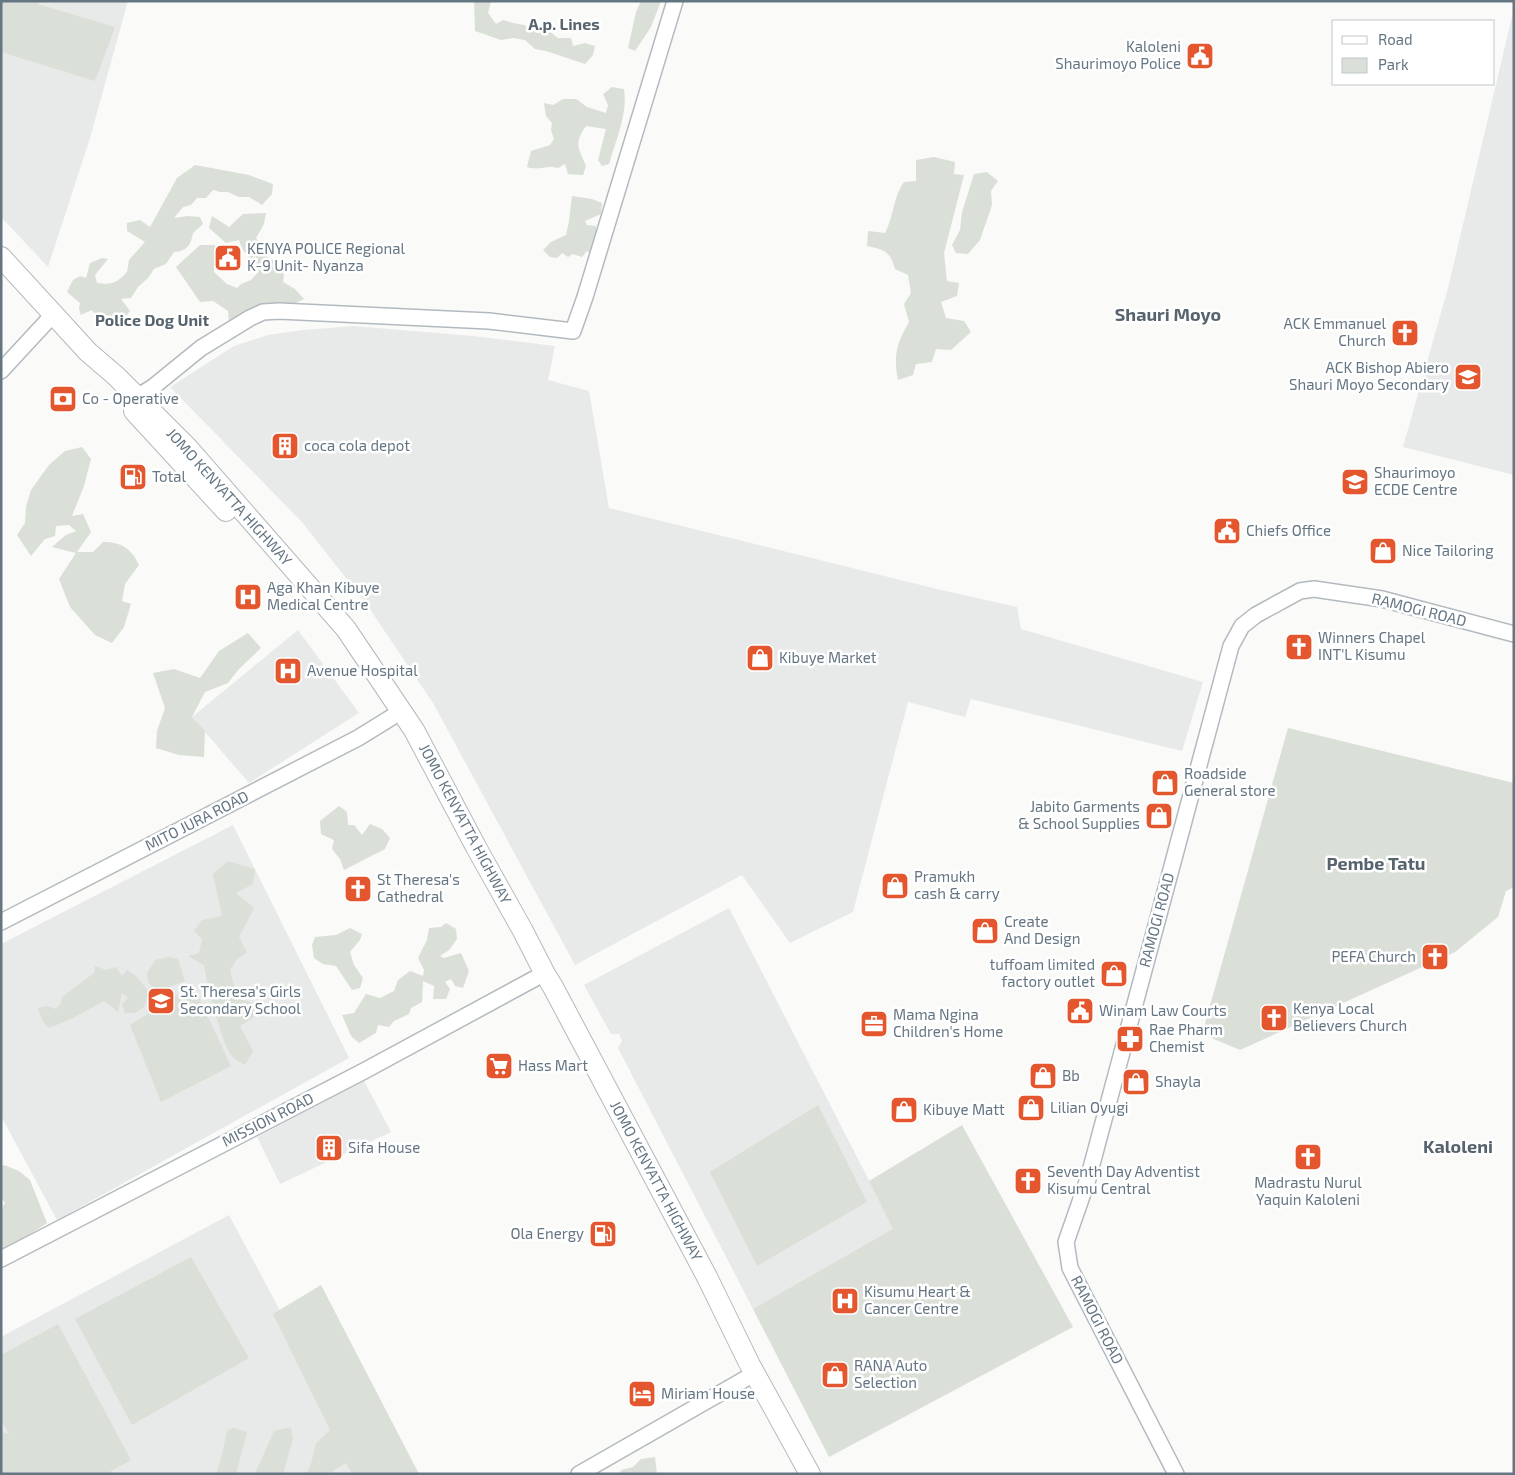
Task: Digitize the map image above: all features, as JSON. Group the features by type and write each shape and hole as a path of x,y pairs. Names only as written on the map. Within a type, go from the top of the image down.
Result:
{"highway":[{"name":"JOMO KENYATTA HIGHWAY","path":"1,257 88,352 188,448 346,629 414,730 650,1168 750,1365 810,1474"},
{"name":"JOMO KENYATTA HIGHWAY","path":"1,269 252,538 340,637 364,670 483,880 795,1474"}],"street":[{"path":"137,397 153,387 202,348 263,312 279,311 489,321 573,331 675,1"},
{"path":"1,371 49,319"},
{"name":"RAMOGI ROAD","path":"1176,1474 1070,1268 1066,1242 1088,1179 1231,646 1242,626 1256,615 1300,592 1314,589 1382,599 1514,634"},
{"name":"MITO JURA ROAD","path":"1,922 358,738 392,717"},
{"name":"MISSION ROAD","path":"1,1259 355,1075 534,979"},
{"path":"579,1474 745,1379"}],"shaded area":[{"path":"1,1 128,1 90,138 48,267 1,217"},
{"name":"ACK Bishop Abiero Shauri Moyo Secondary","path":"1514,8 1514,475 1403,447 1448,288"},
{"name":"Kibuye Market","path":"354,326 473,336 555,346 548,380 589,391 609,508 1017,607 1021,629 1203,682 1182,751 971,699 965,717 908,702 853,912 790,943 742,875 575,965 433,703 365,602 301,521 170,387 234,346 268,335"},
{"name":"Avenue Hospital","path":"298,630 359,713 249,783 192,717"},
{"name":"St. Theresa's Girls Secondary School","path":"233,825 349,1058 57,1220 1,1116 1,944"},
{"path":"729,908 894,1229 753,1309 618,1048 622,1041 619,1034 611,1034 584,985"},
{"path":"364,1081 391,1132 280,1184 257,1137"},
{"path":"229,1215 367,1474 1,1474 1,1337"}],"green space":[{"path":"1,1 39,1 38,4 115,27 95,81 1,52"},
{"path":"474,1 491,1 488,13 496,24 503,20 524,25 538,33 549,31 558,38 571,38 573,46 585,43 595,46 593,55 585,64 535,49 525,40 513,38 501,40 475,31"},
{"path":"641,1 661,1 651,27 635,51 628,48 636,12"},
{"path":"612,87 624,89 625,98 621,127 609,164 602,166 598,160 606,129 586,126 578,142 579,150 586,166 583,175 568,174 565,164 558,168 527,167 531,151 550,145 554,139 551,130 552,123 546,116 544,103 553,105 563,99 576,99 587,107 606,113 608,105 603,94"},
{"path":"934,157 955,162 954,174 964,175 944,253 947,281 959,283 957,296 941,302 946,318 964,321 971,332 951,350 936,349 932,362 916,364 913,375 898,380 897,349 909,322 904,304 911,293 908,275 895,269 891,258 886,252 867,246 868,231 885,233 900,188 904,182 916,181 916,160"},
{"path":"195,165 249,175 273,184 272,194 262,205 249,197 239,197 228,192 213,190 206,198 197,198 191,205 183,207 174,218 200,217 203,224 193,233 188,247 174,252 166,264 154,269 131,298 121,299 130,311 122,321 98,320 92,310 81,315 80,303 67,292 73,280 80,276 86,278 90,263 102,258 108,259 95,275 97,283 111,283 123,276 127,272 129,260 145,242 127,231 127,223 140,220 150,227 177,178"},
{"path":"987,172 998,181 991,191 992,205 980,240 968,254 956,253 952,245 960,230 962,212 974,174"},
{"path":"572,196 592,199 602,203 601,214 585,221 587,225 596,226 596,239 592,255 587,251 582,257 573,254 568,257 562,253 557,258 550,257 543,250 551,242 566,235"},
{"path":"266,213 264,224 256,238 269,259 279,261 284,276 283,282 295,289 304,299 229,326 228,311 213,301 200,302 176,267 200,245 215,245 214,272 227,284 237,288 251,280 259,271 239,240 226,243 209,228 212,216 229,227 243,214"},
{"path":"82,447 91,459 84,486 72,516 83,514 91,532 77,552 93,552 103,542 115,543 129,550 139,565 125,584 122,601 131,604 124,627 112,643 95,635 70,607 59,579 76,553 52,547 66,535 76,531 69,525 56,526 55,536 45,539 31,556 17,535 25,523 26,507 31,490 49,465 65,451"},
{"path":"248,633 261,648 239,669 228,683 205,692 192,717 205,731 204,757 179,755 156,748 157,731 165,708 153,673 174,669 200,678 219,651"},
{"path":"1288,728 1514,783 1514,887 1506,891 1498,917 1455,952 1240,1050 1202,1034"},
{"path":"339,806 347,812 348,825 354,825 362,835 370,824 382,829 390,838 385,849 344,870 340,859 332,849 334,840 321,834 320,821"},
{"path":"228,861 255,869 253,884 236,893 254,908 239,937 247,953 237,959 230,970 237,998 256,1004 254,1017 240,1026 253,1051 245,1065 236,1060 228,1050 219,1027 204,965 188,956 199,953 202,939 194,931 202,920 222,916 213,874"},
{"path":"446,923 456,929 457,939 449,950 440,956 444,958 461,953 469,971 463,988 455,986 451,979 445,982 450,989 446,999 433,999 434,986 423,981 422,1002 411,1008 409,1014 394,1021 389,1027 378,1025 376,1033 359,1043 351,1036 342,1015 354,1013 366,994 380,998 394,991 398,980 410,971 423,976 424,970 418,958 427,940 429,928 441,927"},
{"path":"350,928 362,934 360,940 350,952 354,965 363,978 360,988 352,990 336,966 323,964 314,958 312,945 315,937 336,935"},
{"path":"168,957 178,959 185,981 169,987 159,994 148,982 147,973 155,960"},
{"path":"95,966 106,970 116,967 122,976 127,970 135,975 149,992 144,1007 135,1013 125,1013 122,1004 128,998 122,993 118,1012 104,1001 71,1019 49,1028 43,1022 38,1008 47,1006 56,1009 61,1003 62,997 94,973"},
{"path":"193,985 231,1066 161,1102 130,1025"},
{"path":"818,1105 867,1202 757,1266 710,1172"},
{"path":"962,1125 1073,1327 829,1457 753,1309 893,1229 869,1181"},
{"path":"4,1165 19,1171 30,1180 47,1223 9,1248 1,1249 1,1210 5,1203 1,1197 1,1167"},
{"path":"191,1257 249,1358 132,1425 75,1319"},
{"path":"321,1285 419,1474 352,1474 346,1463 328,1474 306,1474 311,1464 316,1443 330,1430 273,1314"},
{"path":"58,1324 131,1460 106,1474 30,1474 29,1472 29,1474 1,1474 1,1432 9,1434 1,1420 1,1355"},
{"path":"291,1427 293,1438 283,1474 255,1474 274,1431"},
{"path":"233,1428 247,1432 236,1474 216,1474 227,1431"},
{"path":"655,1457 657,1474 620,1474 621,1470 633,1467 641,1459"}],"place":[{"name":"Kaloleni Shaurimoyo Police","path":"1200,56"},
{"name":"KENYA POLICE Regional K-9 Unit- Nyanza","path":"228,258"},
{"name":"ACK Emmanuel Church","path":"1405,333"},
{"name":"ACK Bishop Abiero Shauri Moyo Secondary","path":"1468,377"},
{"name":"Co - Operative","path":"63,399"},
{"name":"coca cola depot","path":"285,446"},
{"name":"Total","path":"133,477"},
{"name":"Shaurimoyo ECDE Centre","path":"1355,482"},
{"name":"Chiefs Office","path":"1227,531"},
{"name":"Nice Tailoring","path":"1383,551"},
{"name":"Aga Khan Kibuye Medical Centre","path":"248,597"},
{"name":"Winners Chapel INT'L Kisumu","path":"1299,647"},
{"name":"Kibuye Market","path":"760,658"},
{"name":"Avenue Hospital","path":"288,671"},
{"name":"Roadside General store","path":"1165,783"},
{"name":"Jabito Garments & School Supplies","path":"1159,816"},
{"name":"Pramukh cash & carry","path":"895,886"},
{"name":"St Theresa's Cathedral","path":"358,889"},
{"name":"Create And Design","path":"985,931"},
{"name":"PEFA Church","path":"1435,957"},
{"name":"tuffoam limited factory outlet","path":"1114,974"},
{"name":"St. Theresa's Girls Secondary School","path":"161,1001"},
{"name":"Winam Law Courts","path":"1080,1011"},
{"name":"Kenya Local Believers Church","path":"1274,1018"},
{"name":"Mama Ngina Children's Home","path":"874,1024"},
{"name":"Rae Pharm Chemist","path":"1130,1039"},
{"name":"Hass Mart","path":"499,1066"},
{"name":"Bb","path":"1043,1076"},
{"name":"Shayla","path":"1136,1082"},
{"name":"Lilian Oyugi","path":"1031,1108"},
{"name":"Kibuye Matt","path":"904,1110"},
{"name":"Sifa House","path":"329,1148"},
{"name":"Madrastu Nurul Yaquin Kaloleni","path":"1308,1157"},
{"name":"Seventh Day Adventist Kisumu Central","path":"1028,1181"},
{"name":"Ola Energy","path":"603,1234"},
{"name":"Kisumu Heart & Cancer Centre","path":"845,1301"},
{"name":"RANA Auto Selection","path":"835,1375"},
{"name":"Miriam House","path":"642,1394"}],"district":[{"name":"A.p. Lines","path":"564,24"},
{"name":"Shauri Moyo","path":"1168,315"},
{"name":"Police Dog Unit","path":"152,320"},
{"name":"Pembe Tatu","path":"1376,864"},
{"name":"Kaloleni","path":"1458,1147"}]}
